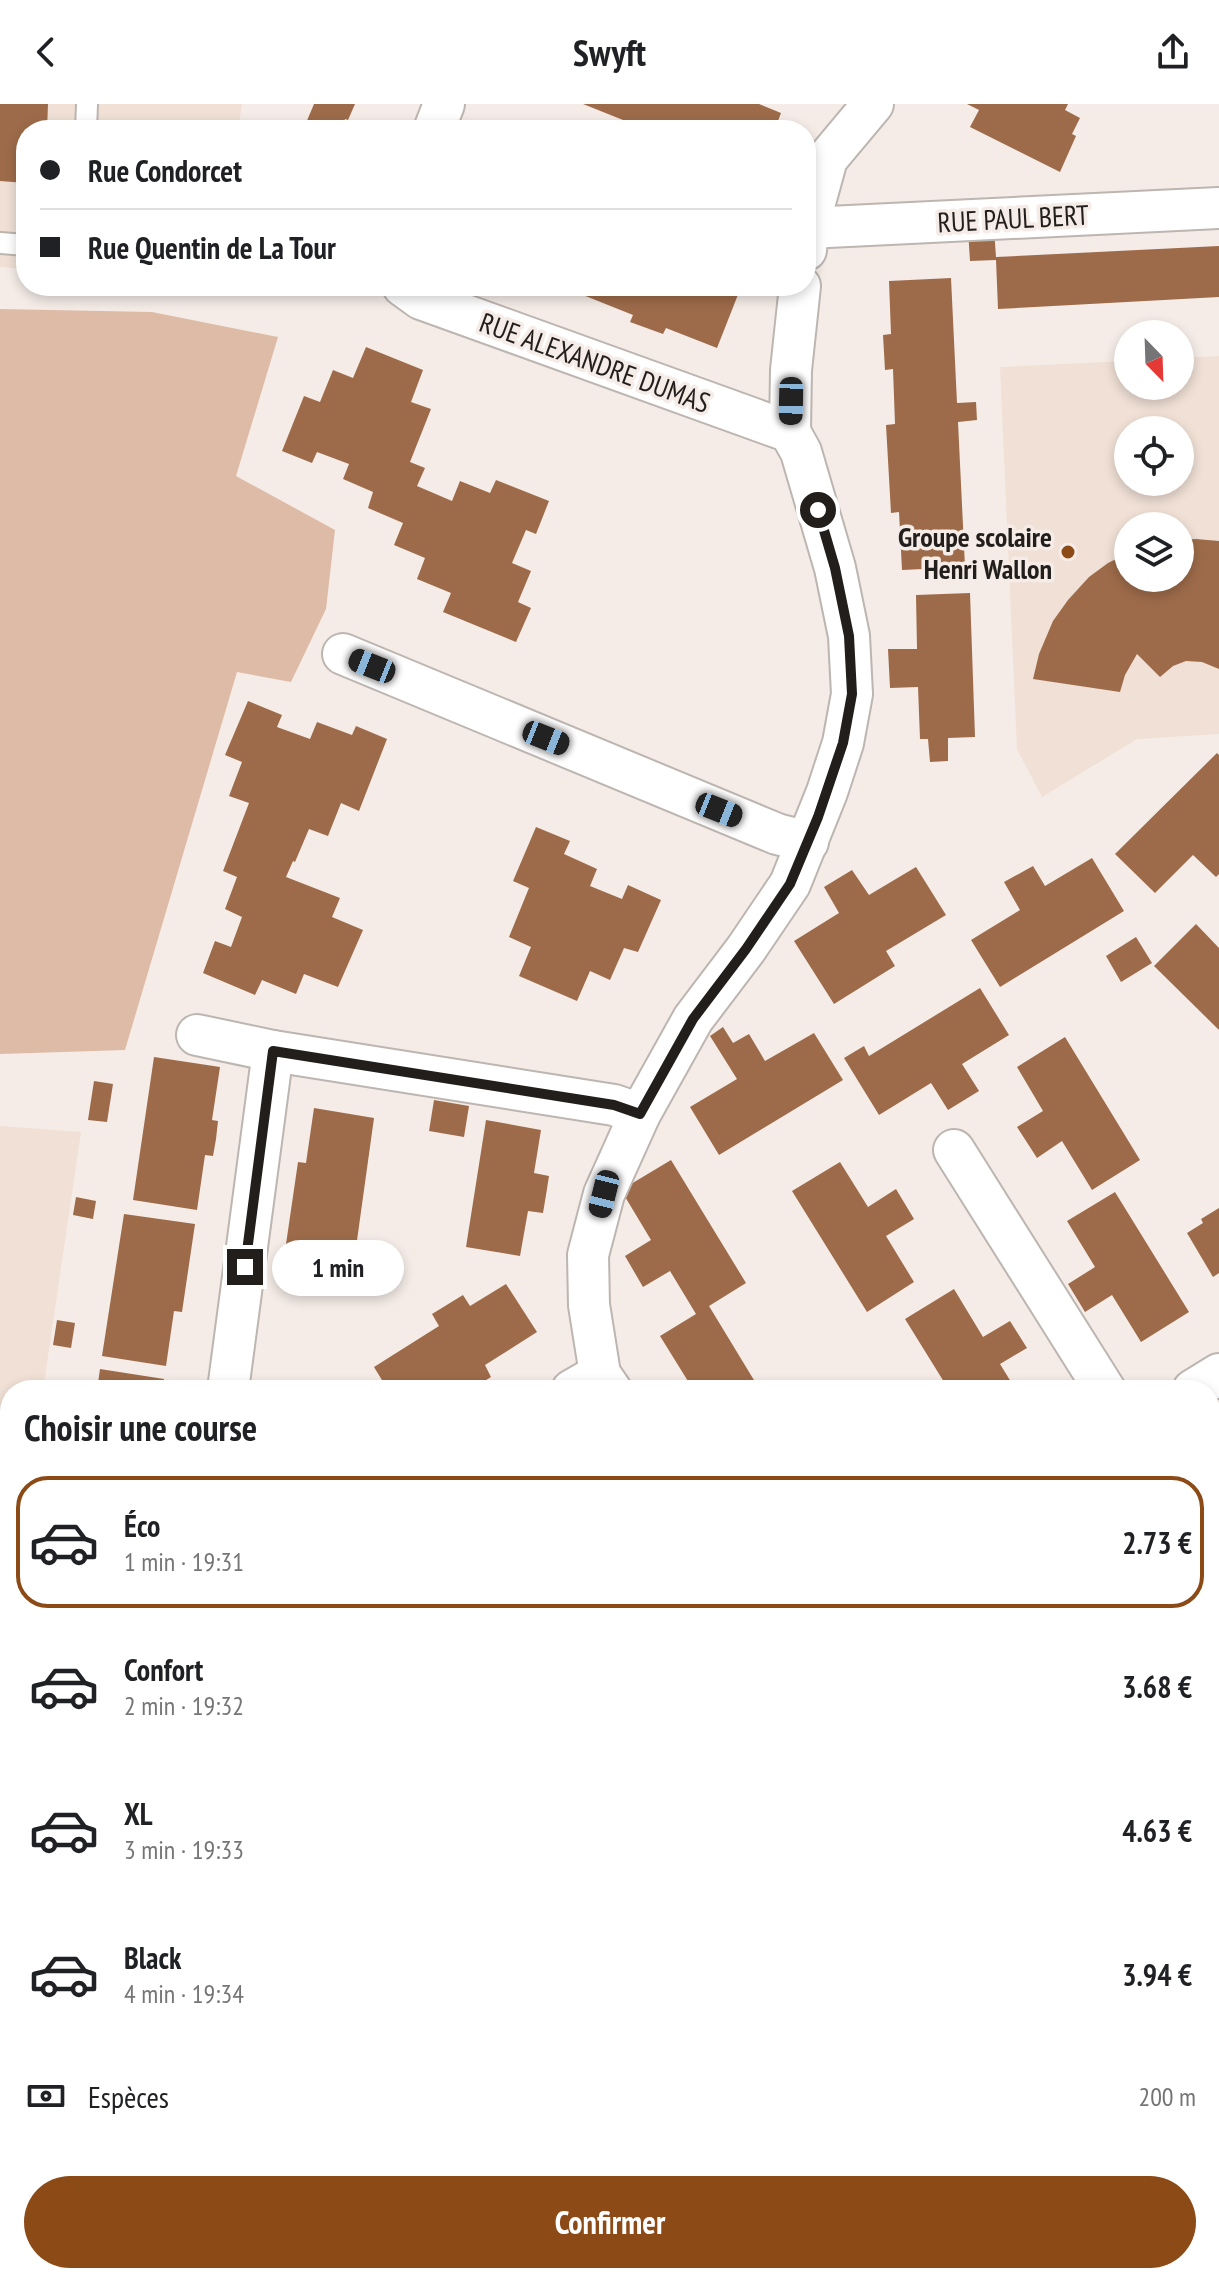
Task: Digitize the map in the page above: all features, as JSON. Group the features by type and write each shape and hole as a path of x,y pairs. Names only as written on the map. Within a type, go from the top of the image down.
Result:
{"street":[{"path":"816,203 827,159 873,104"},
{"name":"RUE PAUL BERT","path":"816,238 1219,208"},
{"name":"RUE ALEXANDRE DUMAS","path":"417,296 790,432"},
{"path":"594,1380 588,1255 604,1194 640,1114 693,1019 790,884 843,743 852,694 849,636 835,568 801,452 790,432 791,370 799,296"},
{"path":"343,654 777,834 808,842"},
{"path":"197,1035 273,1051 614,1105 640,1114"},
{"path":"229,1380 273,1051"},
{"path":"954,1150 1099,1380"}],"shaded area":[{"path":"0,104 242,104 240,120 16,120 16,268 0,267"},
{"path":"0,309 152,312 278,337 236,476 335,530 326,609 291,682 237,672 125,1050 0,1054"},
{"name":"Groupe scolaire Henri Wallon","path":"1219,356 1219,734 1137,739 1042,797 1017,749 1000,367 1114,362 1114,400 1194,400 1194,357"},
{"path":"0,1126 81,1132 44,1380 0,1380"}],"building":[{"path":"0,104 48,104 47,120 16,120 16,182 0,181"},
{"path":"314,104 355,104 348,120 307,120"},
{"path":"583,104 759,104 781,113 778,120 623,120"},
{"path":"967,104 1068,104 1065,110 1080,118 1072,134 1076,136 1060,172 970,127 979,110"},
{"path":"994,229 996,257 1219,246 1219,297 998,309 996,260 970,261 968,230"},
{"path":"951,278 957,403 976,402 977,420 958,422 965,567 902,570 899,512 891,513 886,425 895,424 893,369 885,370 883,335 891,334 889,281"},
{"path":"586,296 737,296 717,348 666,328 663,334 630,322 633,315"},
{"path":"366,347 423,370 411,402 431,409 410,462 425,468 417,486 452,501 460,481 490,493 496,480 549,501 536,534 526,530 512,563 531,571 518,602 531,608 516,642 443,612 451,593 417,579 425,558 394,545 403,523 368,508 373,492 343,479 349,464 317,452 312,463 282,451 304,396 320,402 333,370 353,378"},
{"path":"1194,539 1219,541 1219,669 1202,662 1186,661 1173,666 1160,677 1137,654 1120,692 1033,679 1039,654 1053,621 1089,577 1114,560 1114,592 1194,592"},
{"path":"970,593 975,737 948,738 948,761 930,762 928,739 920,739 918,687 890,688 888,649 917,649 916,595"},
{"path":"248,701 282,715 277,727 310,739 317,722 352,735 356,726 387,739 359,811 341,803 328,836 309,829 286,877 340,898 332,917 363,930 338,987 304,974 296,994 262,980 255,995 203,973 215,941 231,947 242,917 225,909 237,877 223,871 249,803 229,796 242,762 225,755"},
{"path":"1217,753 1219,874 1216,877 1193,855 1155,893 1115,854"},
{"path":"536,827 570,841 564,854 597,869 590,886 622,899 628,885 661,900 638,952 624,948 610,980 590,971 577,1001 519,976 531,947 509,937 529,888 513,881"},
{"path":"1092,858 1124,911 1000,987 971,940 1020,910 1004,882 1033,866 1045,886"},
{"path":"916,867 946,915 886,951 895,966 834,1004 794,941 839,913 824,887 852,870 869,895"},
{"path":"1196,924 1219,948 1219,1030 1154,966"},
{"path":"1136,937 1152,963 1121,982 1106,956"},
{"path":"980,988 1009,1035 962,1064 979,1091 948,1110 931,1083 879,1115 844,1058 864,1046 869,1056"},
{"path":"723,1027 733,1043 749,1034 765,1061 814,1033 843,1080 719,1155 690,1107 737,1079 710,1036"},
{"path":"1065,1037 1140,1160 1092,1190 1062,1141 1037,1158 1017,1127 1043,1111 1017,1067"},
{"path":"154,1057 220,1067 212,1120 218,1121 216,1139 213,1156 205,1155 197,1210 133,1200"},
{"path":"94,1081 113,1084 107,1122 88,1120"},
{"path":"434,1100 469,1106 464,1137 429,1131"},
{"path":"314,1108 374,1118 354,1262 348,1260 344,1286 300,1280 304,1254 285,1251 298,1162 306,1163"},
{"path":"486,1120 541,1130 534,1173 549,1176 543,1213 528,1211 520,1256 466,1247"},
{"path":"671,1160 746,1283 709,1306 754,1380 687,1380 660,1336 696,1314 670,1271 643,1287 625,1256 651,1240 621,1190"},
{"path":"840,1162 868,1207 896,1189 914,1219 886,1236 914,1282 867,1312 792,1191"},
{"path":"1115,1192 1189,1312 1141,1342 1112,1295 1085,1312 1068,1284 1095,1267 1067,1221"},
{"path":"76,1197 96,1201 93,1219 73,1215"},
{"path":"1219,1208 1219,1273 1213,1277 1187,1233 1203,1223 1201,1219"},
{"path":"124,1214 195,1224 182,1312 174,1311 166,1366 102,1356"},
{"path":"506,1284 537,1332 485,1365 491,1377 486,1380 382,1380 374,1367 439,1326 432,1314 463,1295 470,1306"},
{"path":"954,1289 983,1337 1010,1321 1027,1348 1000,1364 1010,1380 943,1380 905,1319"},
{"path":"57,1320 75,1323 71,1348 53,1345"},
{"path":"100,1369 164,1379 164,1380 98,1380"}],"place":[{"name":"Groupe scolaire Henri Wallon","path":"1068,552"}],"route":[{"path":"245,1267 273,1051 614,1105 640,1114 693,1019 790,884 818,817 843,743 852,694 849,636 835,568 818,510"}]}
